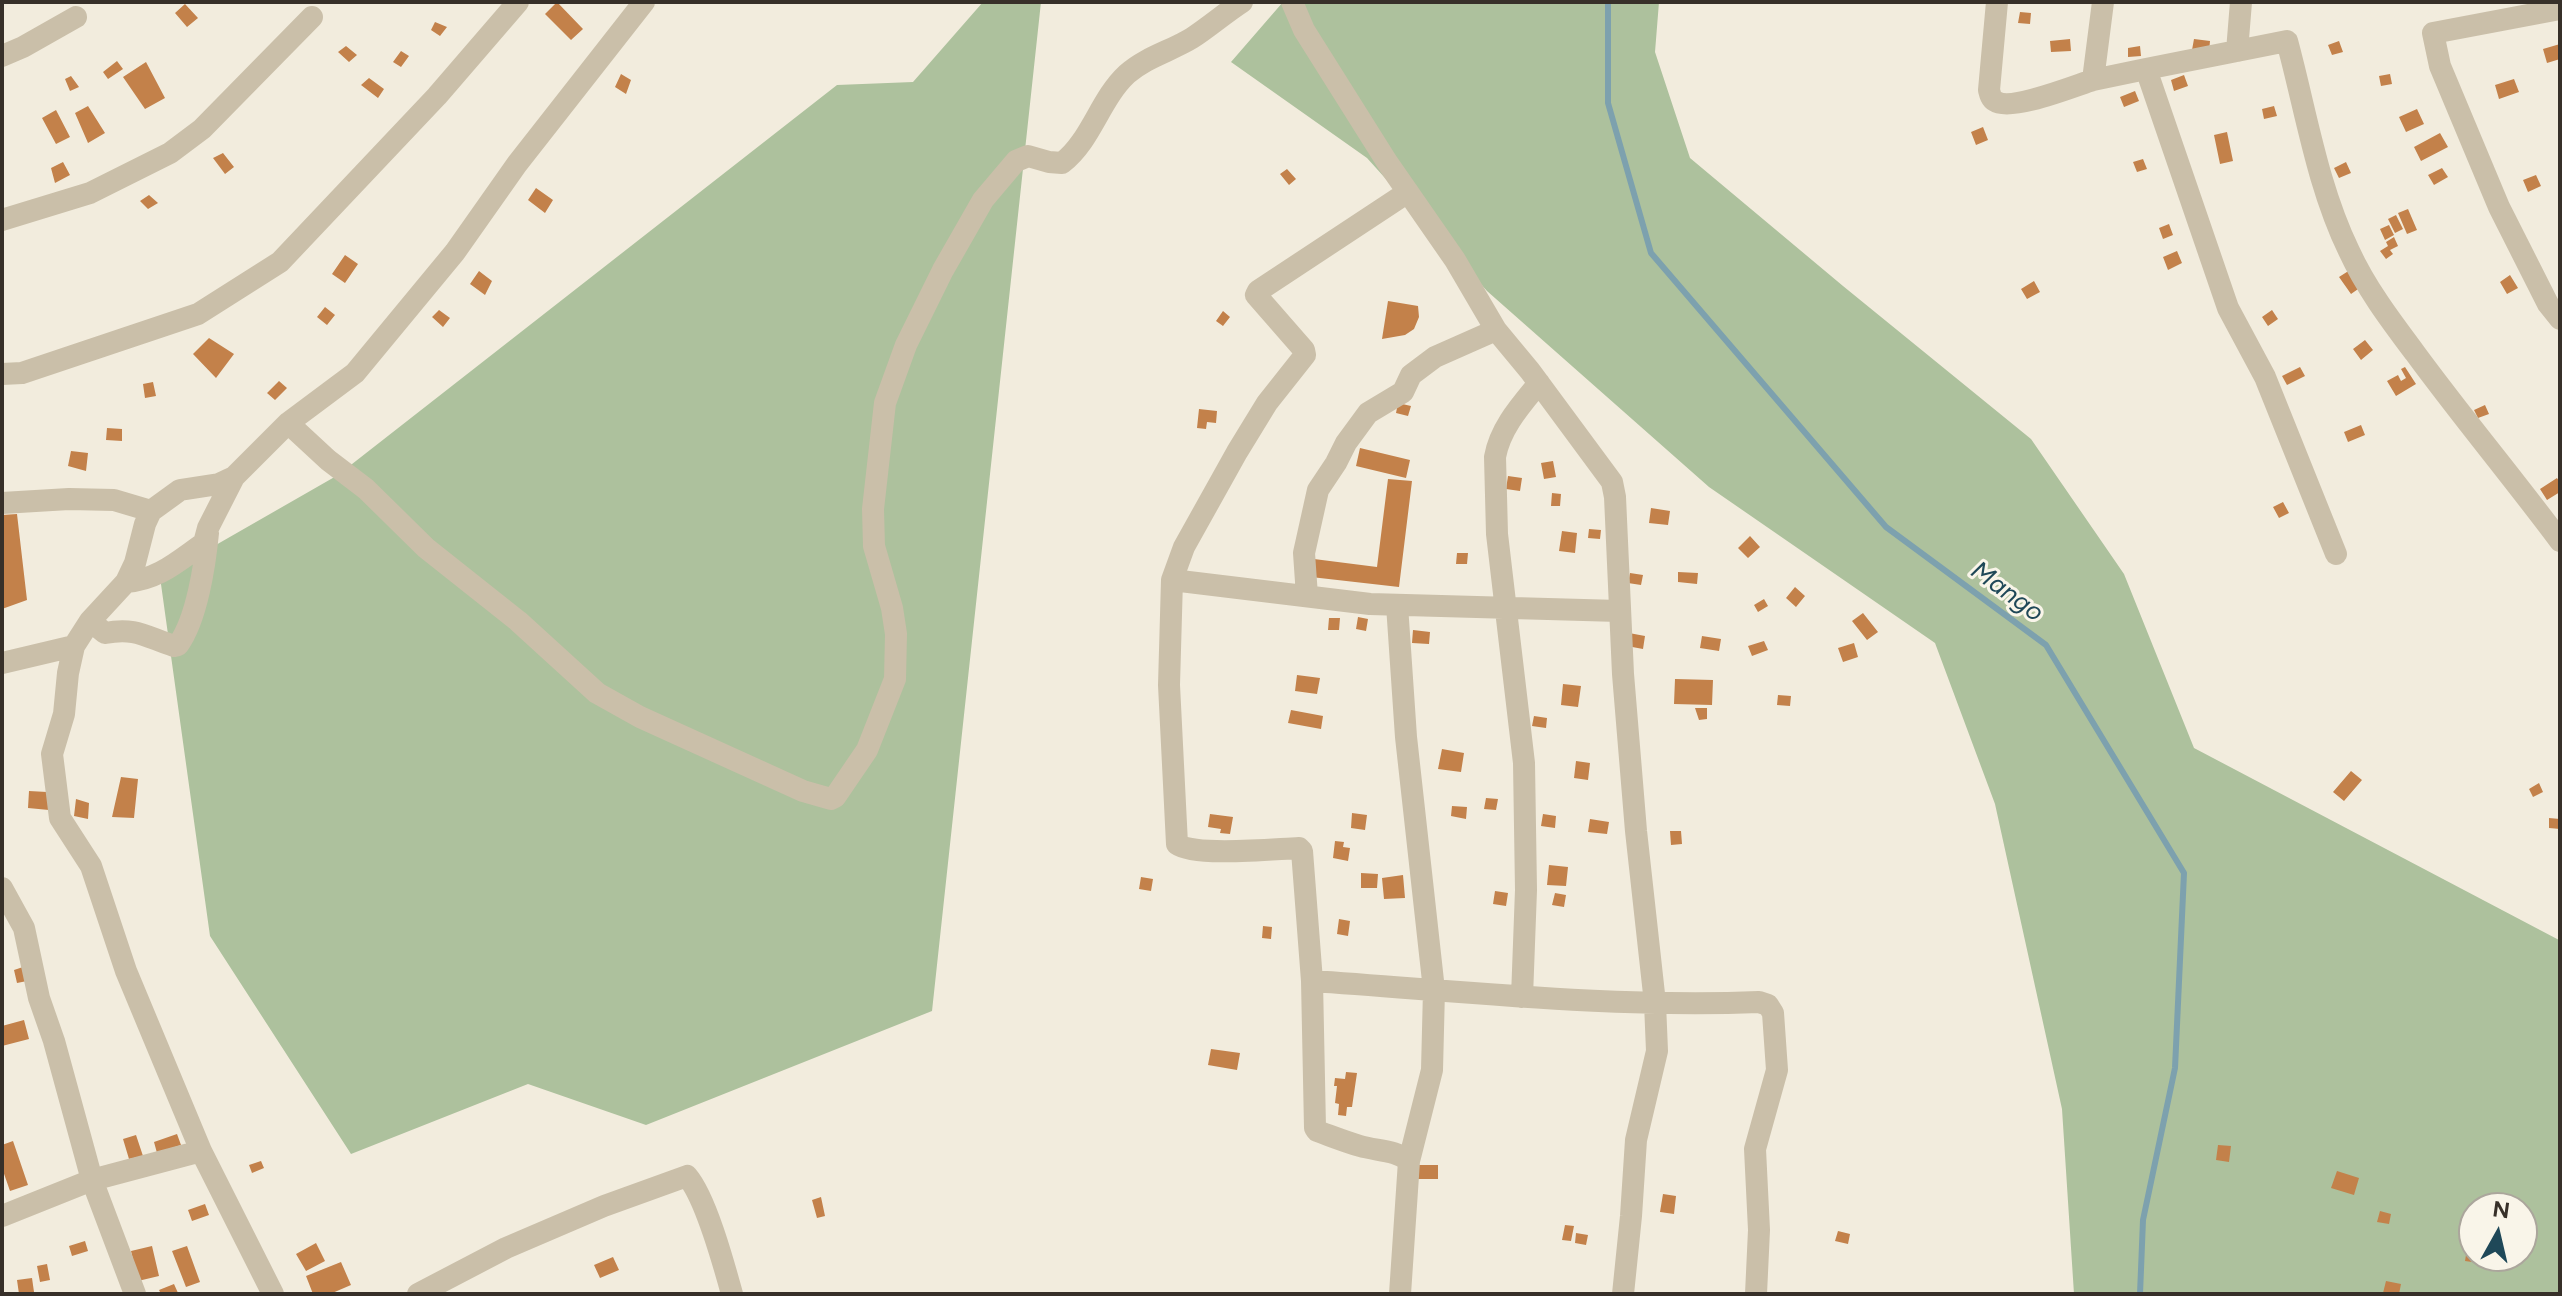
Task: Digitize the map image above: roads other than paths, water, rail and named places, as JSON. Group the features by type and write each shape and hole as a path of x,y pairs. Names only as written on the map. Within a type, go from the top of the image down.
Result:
{"street":[{"path":"2,374 22,373 198,314 280,262 437,96 518,2"},
{"path":"126,582 144,581 154,576 204,543 208,528 234,477 288,423 355,373 455,252 517,164 644,2"},
{"path":"288,423 328,460 366,489 426,548 518,621 597,693 640,717 803,791 831,799 867,750 895,679 896,634 892,608 874,546 876,469 885,403 906,345 943,270 983,200 1016,161 1028,156 1062,163 1077,148 1099,109 1125,75 1142,62 1191,38 1242,2"},
{"path":"1292,2 1304,30 1455,260 1496,330 1612,482 1636,831 1655,1003 1657,1051 1636,1140 1623,1294"},
{"path":"1997,2 1989,90 1993,100 1999,103 2019,103 2093,80 2287,41 2322,179 2349,252 2395,327 2560,541"},
{"path":"2093,80 2103,2"},
{"path":"2237,51 2241,2"},
{"path":"2560,9 2433,33 2440,66 2499,207 2548,304 2560,319"},
{"path":"2,56 76,17"},
{"path":"2,220 90,193 170,153 202,129 312,17"},
{"path":"2146,69 2228,308 2265,377 2336,554"},
{"path":"1408,192 1256,295 1305,355 1267,403 1184,547 1172,580 1169,685 1177,844 1183,848 1209,851 1299,848 1302,851 1312,981 1315,1128 1356,1146 1402,1155 1409,1161"},
{"path":"1307,596 1304,553 1318,490 1346,443 1368,413 1403,392 1411,375 1435,357 1496,330"},
{"path":"1522,997 1527,816 1516,681 1497,534 1495,457 1497,445 1514,415 1539,383"},
{"path":"234,477 219,484 180,490 151,511 126,582 90,621 74,646 64,714 52,754 60,818 91,866 126,971 201,1151 273,1294"},
{"path":"7,498 114,500 151,511"},
{"path":"90,621 105,633 130,630 178,645 193,610 204,570 208,528"},
{"path":"1172,580 1370,604 1619,611"},
{"path":"1397,605 1402,694 1434,990 1432,1070 1409,1161 1400,1294"},
{"path":"2,663 74,646"},
{"path":"2,888 24,928 39,998 92,1180 135,1294"},
{"path":"1312,981 1522,997 1655,1003 1759,1002 1768,1005 1773,1013 1777,1070 1755,1149 1759,1230 1756,1294"},
{"path":"2,1216 92,1180 201,1151"},
{"path":"425,1292 520,1242 604,1206 687,1176 695,1187 718,1245 732,1294"}],"waterway":[{"name":"Mango","path":"1608,2 1608,103 1651,253 1886,527 2046,645 2184,873 2175,1068 2143,1220 2140,1294"}]}
